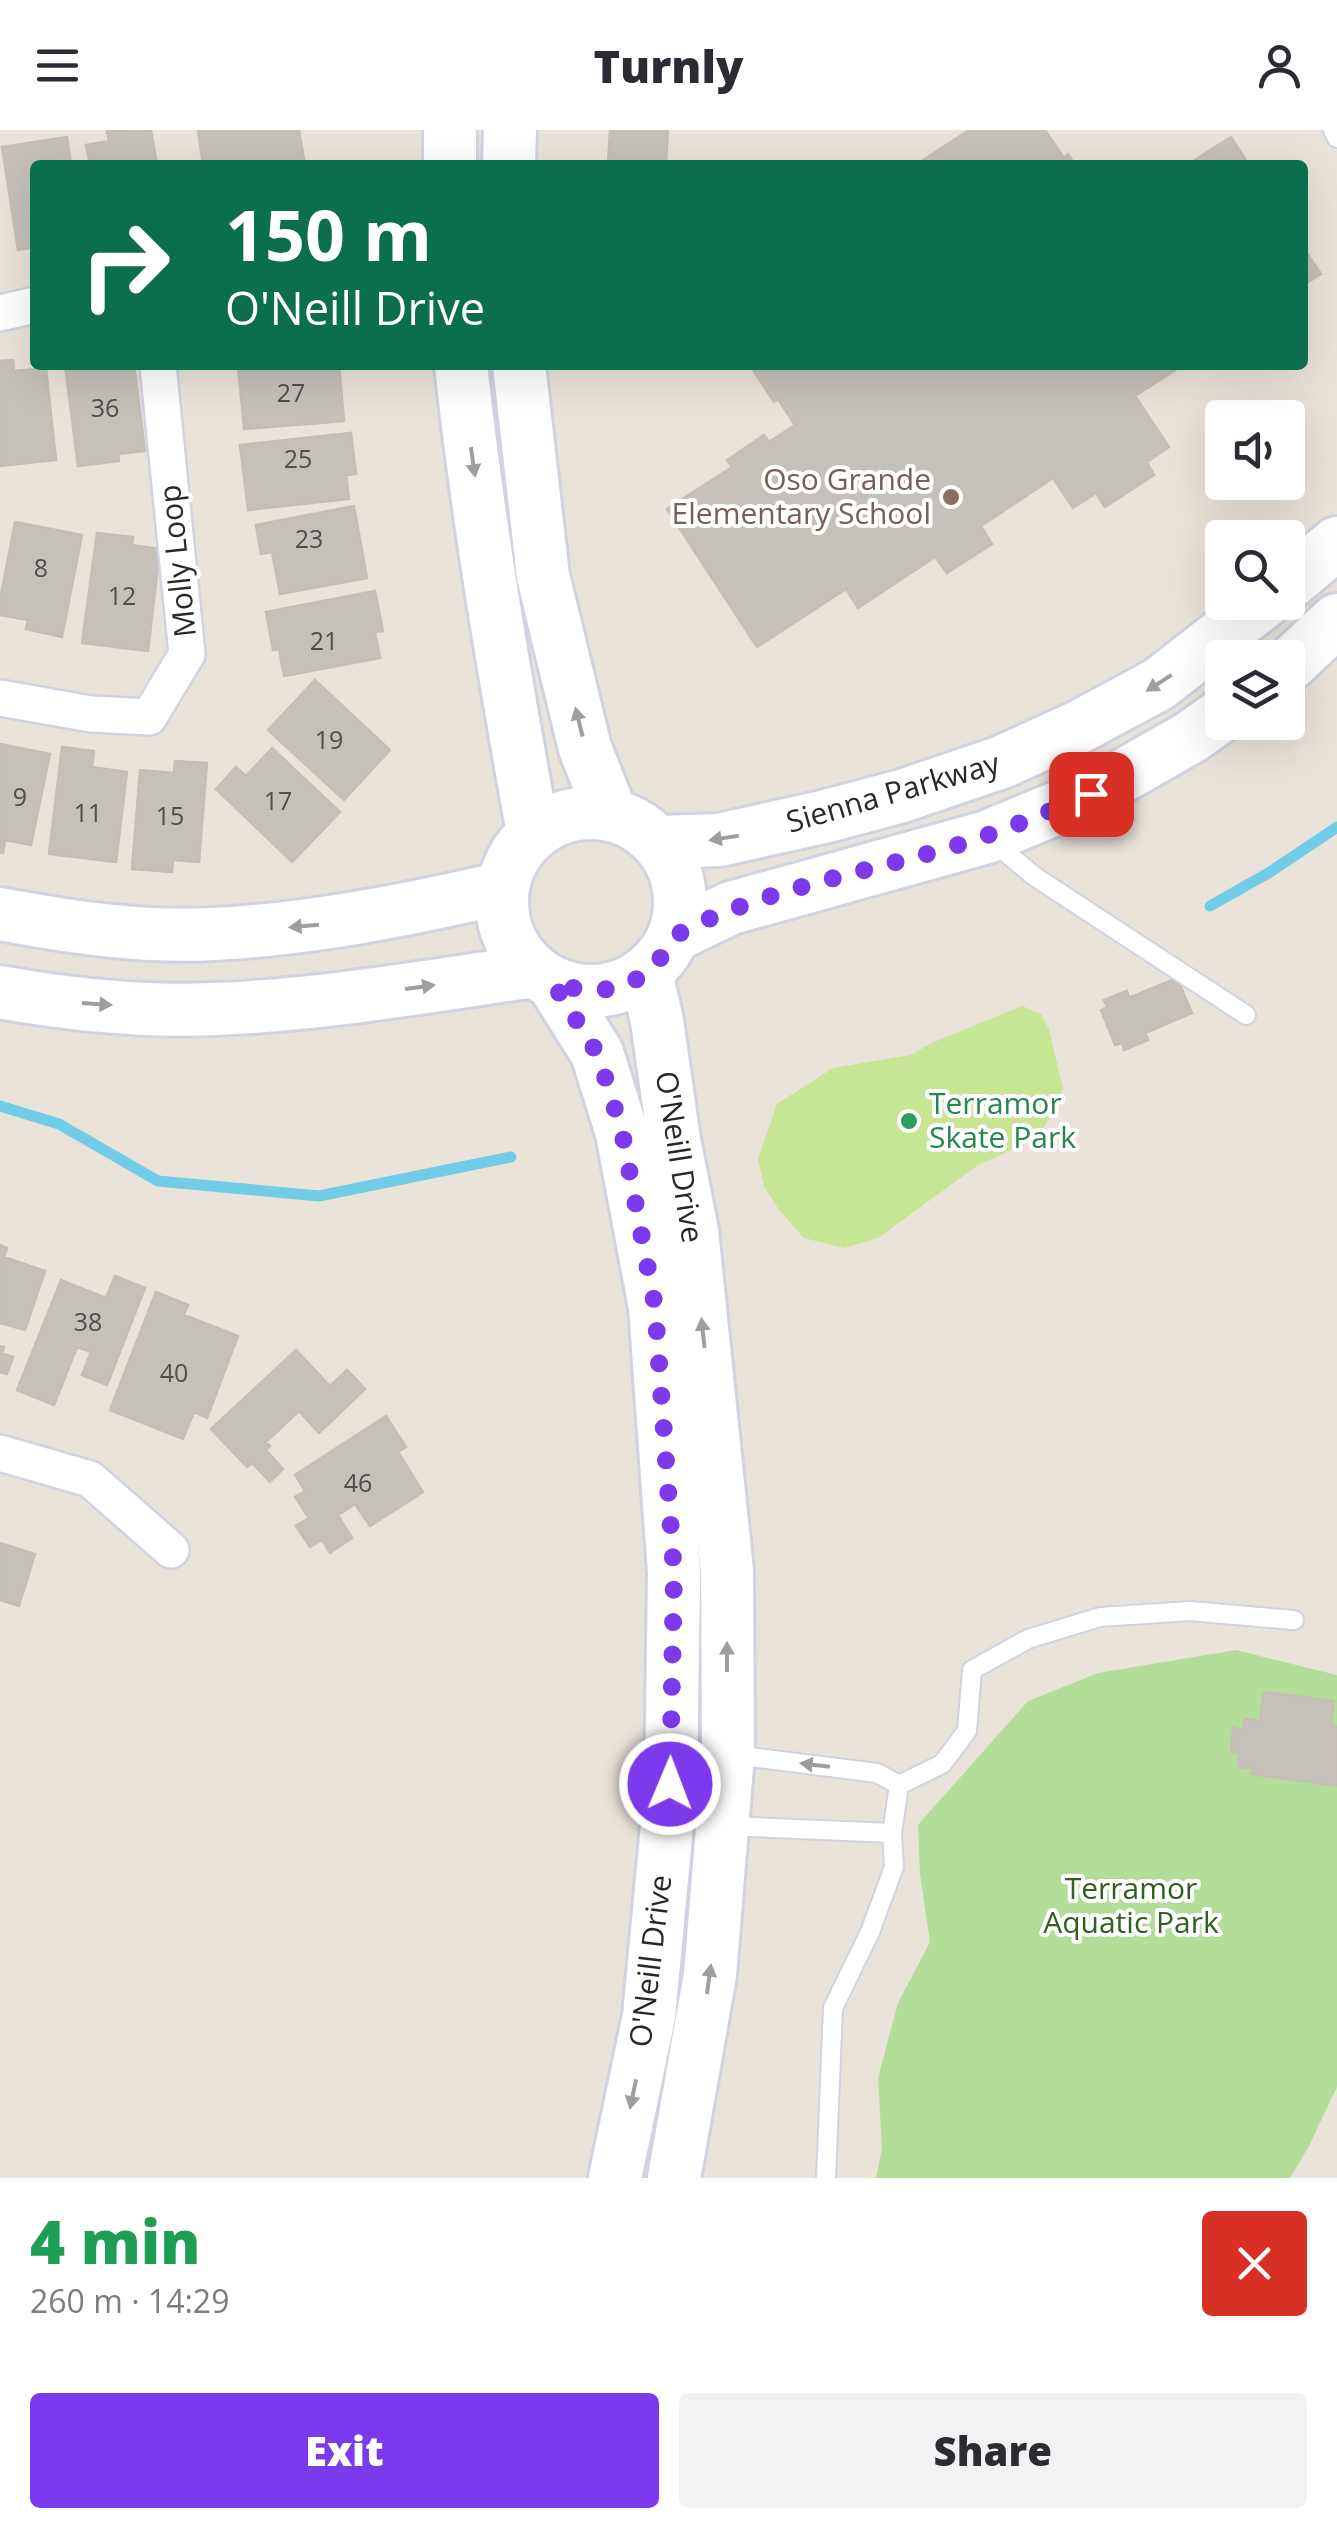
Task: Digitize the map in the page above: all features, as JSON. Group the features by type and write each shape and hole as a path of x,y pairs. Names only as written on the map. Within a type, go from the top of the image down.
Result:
{"main road":[{"path":"450,130 450,160"},
{"path":"509,160 510,130"},
{"path":"462,370 504,667 534,833"},
{"path":"520,370 543,576 585,748 611,814"},
{"path":"1305,570 1337,543"},
{"name":"Sienna Parkway","path":"658,842 719,840 823,817 902,796 1002,762 1159,684 1241,620"},
{"path":"1305,650 1337,620"},
{"path":"0,992 88,1004 212,1010 544,977 576,990 601,991 624,986 660,954 731,908 987,837 1091,794 1205,727"},
{"path":"0,914 73,927 156,934 214,934 333,923 502,888 519,849 534,833 557,819 584,812 611,814 637,824 658,842"},
{"name":"O'Neill Drive","path":"615,2178 694,1825 728,1754 727,1571 692,1231 656,1020 660,954 680,911 680,886 672,863 658,842"},
{"name":"O'Neill Drive","path":"502,888 504,918 514,948 544,977 597,1053 622,1132 655,1306 674,1573 670,1784 694,1825 710,1975 674,2178"}],"street":[{"path":"0,312 30,306"},
{"name":"Molly Loop","path":"0,698 91,714 149,717 187,654 159,370"},
{"path":"0,1453 90,1479 171,1550"}],"lane":[{"path":"1333,130 1337,138"},
{"path":"987,837 1034,876 1246,1015"},
{"path":"899,1785 942,1764 967,1731 972,1670 1028,1638 1100,1616 1190,1610 1294,1620"},
{"path":"728,1754 877,1772 899,1785"},
{"path":"826,2178 833,2008 870,1932 894,1867 892,1833 899,1785"},
{"path":"694,1825 892,1833"}],"green space":[{"name":"Terramor Skate Park","path":"1022,1006 1041,1014 1049,1029 1063,1089 1039,1138 978,1165 878,1238 844,1248 804,1238 764,1186 758,1159 777,1104 833,1068 910,1055"},
{"name":"Terramor Aquatic Park","path":"1236,1650 1337,1675 1337,2087 1290,2178 876,2178 882,2148 878,2078 898,2003 930,1942 920,1874 918,1825 1028,1701 1098,1673"}],"building":[{"path":"151,130 156,160 89,160 86,145 109,141 107,131"},
{"path":"198,130 299,130 304,160 202,160"},
{"path":"610,130 668,130 666,160 608,160"},
{"path":"969,130 1045,130 1064,158 1068,154 1072,160 924,160"},
{"path":"67,137 70,160 30,160 30,248 18,250 2,147"},
{"path":"1231,137 1246,160 1195,160"},
{"path":"1308,255 1321,274 1308,282"},
{"path":"13,360 14,371 46,370 56,460 0,466 0,361"},
{"path":"66,370 135,370 145,451 118,454 119,461 78,466"},
{"path":"238,370 339,370 344,421 244,429"},
{"path":"753,370 1175,370 1135,396 1169,447 1147,462 1154,475 1105,507 1096,493 1073,508 1053,478 981,526 992,544 947,573 935,557 858,608 846,589 757,647 667,509 732,467 727,460 764,435 769,442 795,425 778,399 774,402"},
{"path":"351,433 356,474 346,475 349,499 248,510 240,445"},
{"path":"354,506 367,578 280,594 272,552 261,554 256,525"},
{"path":"15,522 82,535 62,637 26,629 28,620 0,615"},
{"path":"97,533 133,537 132,545 160,549 148,651 82,643"},
{"path":"375,591 383,631 375,632 380,658 284,676 279,649 273,650 266,612"},
{"path":"315,680 390,750 344,800 268,730"},
{"path":"0,744 50,754 31,845 5,840 3,853 0,852"},
{"path":"62,747 94,751 92,767 127,772 116,862 49,854"},
{"path":"272,748 340,812 292,862 216,789 236,767 246,776"},
{"path":"175,761 207,763 199,862 173,860 172,872 132,869 140,770 174,773"},
{"path":"1177,978 1192,1013 1145,1033 1148,1040 1124,1050 1122,1043 1115,1045 1101,1010 1107,1007 1104,1000 1127,991 1129,998"},
{"path":"0,1245 7,1248 4,1257 45,1271 25,1330 0,1323"},
{"path":"115,1276 145,1288 107,1385 82,1375 91,1352 77,1347 54,1405 17,1390 61,1280 106,1298"},
{"path":"156,1292 188,1305 184,1315 238,1336 207,1418 194,1412 183,1439 110,1410"},
{"path":"0,1346 4,1347 2,1353 13,1357 7,1374 0,1372"},
{"path":"296,1350 330,1386 347,1370 365,1389 319,1433 299,1411 266,1442 270,1446 266,1450 283,1469 270,1482 252,1463 247,1467 211,1429"},
{"path":"386,1416 406,1447 398,1452 423,1492 370,1526 355,1504 338,1515 352,1538 330,1553 322,1540 310,1547 296,1526 309,1518 295,1497 305,1491 295,1475"},
{"path":"0,1543 35,1554 19,1606 0,1600"},
{"path":"1264,1692 1334,1701 1331,1725 1337,1726 1337,1786 1251,1774 1252,1768 1238,1767 1239,1753 1231,1752 1233,1728 1243,1730 1245,1719 1260,1721"}],"waterway":[{"path":"1210,906 1337,827"},
{"path":"0,1106 59,1124 158,1181 319,1196 511,1157"}],"place":[{"name":"Oso Grande Elementary School","path":"951,497"},
{"name":"Terramor Skate Park","path":"909,1121"}],"route":[{"path":"670,1784 674,1573 655,1306 622,1132 606,1080 597,1053 553,983 576,990 601,991 624,986 646,973 675,935 731,908 987,837 1091,794"}]}
